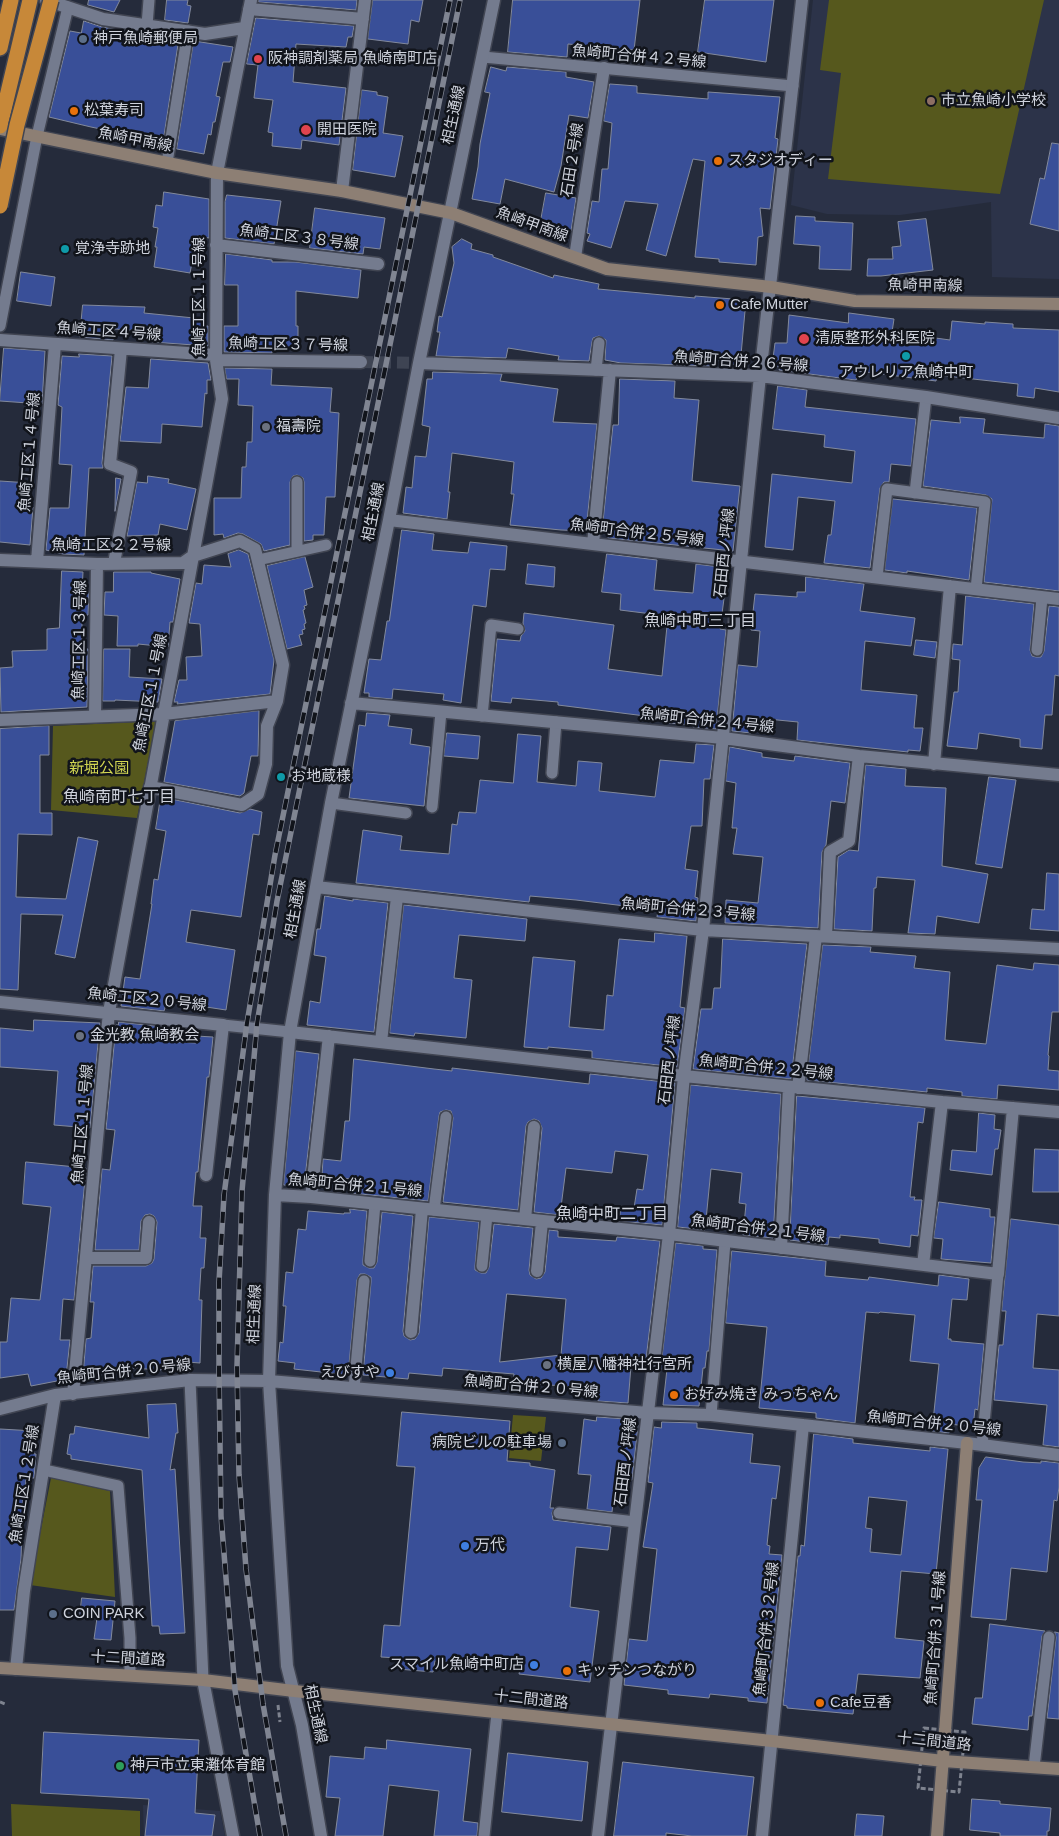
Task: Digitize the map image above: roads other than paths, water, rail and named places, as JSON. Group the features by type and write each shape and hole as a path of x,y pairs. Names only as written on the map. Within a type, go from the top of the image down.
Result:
{"highway":[{"path":"0,48 11,0"},
{"path":"0,127 30,0"},
{"path":"0,206 17,125 51,0"}],"street":[{"path":"46,0 69,4 103,19 205,34 244,28"},
{"path":"342,191 365,0"},
{"name":"相生通線","path":"321,1836 302,1725 287,1666 269,1381 275,1195 290,1032 331,803 494,0"},
{"name":"石田西ノ坪線","path":"598,1836 669,1234 684,1076 703,930 760,376 802,0"},
{"path":"250,5 363,19"},
{"name":"魚崎工区１１号線","path":"73,1394 109,1012 222,399 216,357 217,173 250,5"},
{"name":"石田２号線","path":"575,257 604,68"},
{"name":"魚崎甲南線","path":"0,127 217,173 342,191 451,213 607,269 771,287 855,301 1059,304"},
{"name":"魚崎工区３８号線","path":"216,245 378,264"},
{"name":"魚崎工区４号線","path":"0,340 216,357"},
{"name":"魚崎工区１４号線","path":"37,562 55,344"},
{"path":"114,563 131,472 110,464 121,349"},
{"name":"魚崎工区３７号線","path":"216,357 361,362"},
{"name":"魚崎町合併２６号線","path":"419,363 760,376 926,397 1059,418"},
{"path":"594,544 610,370"},
{"name":"魚崎町合併２５号線","path":"389,520 1059,599"},
{"name":"魚崎工区２２号線","path":"0,560 97,564 183,563 193,556 240,541 255,549 258,560"},
{"path":"150,787 242,805 258,794 266,764 267,726 277,701 283,665 258,560"},
{"name":"魚崎工区１３号線","path":"95,716 97,564"},
{"path":"934,764 950,586"},
{"path":"0,720 164,714 277,701"},
{"name":"魚崎町合併２４号線","path":"351,703 722,738 859,756 1059,775"},
{"path":"780,1248 794,1088 821,936 830,852 849,841 859,756"},
{"name":"魚崎町合併２３号線","path":"316,887 703,930 1059,948"},
{"path":"381,1042 397,897"},
{"name":"魚崎工区２０号線","path":"0,1002 223,1025"},
{"path":"206,1175 223,1025"},
{"name":"魚崎町合併２２号線","path":"290,1032 794,1088 1059,1112"},
{"path":"311,1197 329,1036"},
{"path":"923,1265 942,1102"},
{"path":"998,1274 1013,1108"},
{"path":"525,1219 534,1127"},
{"name":"魚崎町合併２１号線","path":"275,1195 311,1197 669,1234 998,1274"},
{"path":"411,1332 428,1210"},
{"path":"87,1258 146,1258 149,1222"},
{"path":"536,1271 542,1222"},
{"name":"魚崎町合併２０号線","path":"0,1409 55,1395 190,1380 269,1381 648,1413 711,1415 1059,1455"},
{"name":"魚崎工区１２号線","path":"16,1669 24,1591 55,1395"},
{"name":"魚崎町合併３２号線","path":"762,1836 802,1425"},
{"name":"魚崎町合併３１号線","path":"937,1836 967,1443"},
{"name":"十二間道路","path":"0,1668 203,1680 943,1761 1059,1769"},
{"path":"203,1680 233,1836"}],"lane":[{"path":"147,25 150,0"},
{"path":"0,326 37,136 69,4"},
{"path":"167,162 188,31"},
{"name":"魚崎町合併４２号線","path":"483,57 793,86"},
{"path":"596,370 599,343"},
{"path":"915,493 926,397"},
{"path":"297,482 297,551"},
{"path":"877,577 887,489 985,502 976,589"},
{"path":"258,560 326,544"},
{"path":"1037,650 1042,598"},
{"path":"482,716 491,625 518,629"},
{"path":"432,807 441,712"},
{"path":"552,773 556,722"},
{"path":"331,803 406,813"},
{"name":"魚崎工区２０号線","path":"223,1025 290,1032"},
{"path":"428,1210 446,1117"},
{"path":"370,1262 375,1204"},
{"path":"482,1266 486,1215"},
{"path":"711,1415 725,1242"},
{"path":"982,1445 998,1274"},
{"path":"354,1388 364,1281"},
{"path":"190,1380 203,1680"},
{"path":"44,1470 118,1486 130,1638 130,1675"},
{"path":"559,1513 635,1522"},
{"path":"1034,1767 1049,1636"},
{"path":"484,1836 497,1713"}],"tunnel":[{"path":"361,362 419,363"}],"railway":[{"path":"260,1836 235,1690 221,1516 219,1282 224,1195 247,1023 275,855 450,0"},
{"path":"286,1836 263,1704 246,1569 239,1475 237,1366 242,1191 257,1024 277,901 460,0"}],"place":[{"name":"神戸魚崎郵便局","path":"83,39"},
{"name":"阪神調剤薬局 魚崎南町店","path":"258,59"},
{"name":"市立魚崎小学校","path":"931,101"},
{"name":"松葉寿司","path":"74,111"},
{"name":"開田医院","path":"306,130"},
{"name":"スタジオディー","path":"718,161"},
{"name":"覚浄寺跡地","path":"65,249"},
{"name":"Cafe Mutter","path":"720,305"},
{"name":"清原整形外科医院","path":"804,339"},
{"name":"アウレリア魚崎中町","path":"906,356"},
{"name":"福壽院","path":"266,427"},
{"name":"お地蔵様","path":"281,777"},
{"name":"金光教 魚崎教会","path":"80,1036"},
{"name":"横屋八幡神社行宮所","path":"547,1365"},
{"name":"えびすや","path":"390,1373"},
{"name":"お好み焼き みっちゃん","path":"674,1395"},
{"name":"病院ビルの駐車場","path":"562,1443"},
{"name":"万代","path":"465,1546"},
{"name":"COIN PARK","path":"53,1614"},
{"name":"スマイル魚崎中町店","path":"534,1665"},
{"name":"キッチンつながり","path":"567,1671"},
{"name":"Cafe豆香","path":"820,1703"},
{"name":"神戸市立東灘体育館","path":"120,1766"}],"district":[{"name":"魚崎中町三丁目","path":"700,622"},
{"name":"魚崎南町七丁目","path":"119,798"},
{"name":"魚崎中町二丁目","path":"612,1215"}],"park label":[{"name":"新堀公園","path":"99,769"}]}
